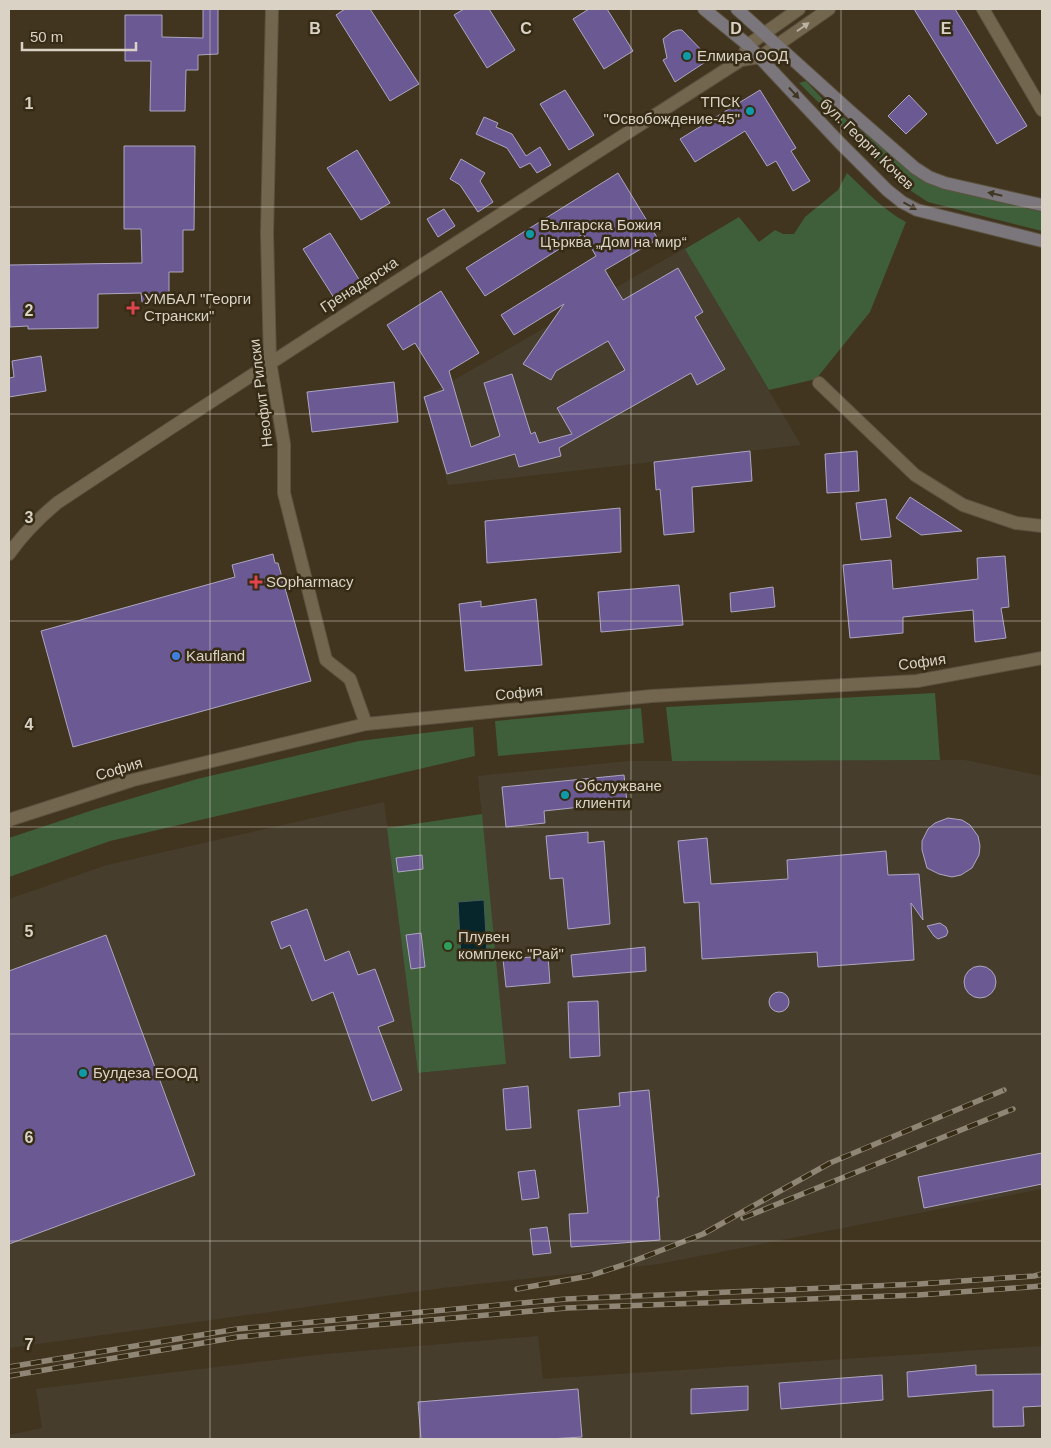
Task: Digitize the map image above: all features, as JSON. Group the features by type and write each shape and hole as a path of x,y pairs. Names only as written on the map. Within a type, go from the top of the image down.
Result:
{"main road":[{"name":"бул. Георги Кочев","path":"704,9 748,46 839,142 887,190 902,202 918,210 1042,241"},
{"name":"бул. Георги Кочев","path":"737,9 901,156 929,177 945,183 1042,205"}],"street":[{"name":"Неофит Рилски","path":"272,9 267,233 270,362 284,444 284,494 326,660 350,678 366,724"},
{"path":"741,60 748,46 799,9"},
{"name":"Гренадерска","path":"9,554 22,535 36,520 57,503 270,362 741,60 760,58 829,9"},
{"path":"983,9 1042,110"},
{"path":"819,383 915,475 963,505 1016,523 1042,526"},
{"name":"София","path":"9,820 133,780 366,724 652,696 917,681 1042,658"}],"shaded area":[{"path":"685,248 801,445 448,485 424,397"},
{"path":"965,760 1042,776 1042,1189 659,1264 443,1288 9,1348 9,899 107,865 384,802 418,1073 505,1064 478,776 629,761"},
{"path":"538,1336 543,1379 1042,1346 1042,1439 9,1439 9,1435 42,1428 36,1389 325,1354"}],"green space":[{"path":"806,81 830,107 925,180 949,190 1042,212 1042,231 928,202 902,185 799,83"},
{"path":"847,173 882,206 906,222 870,312 816,379 769,390 685,249 739,217 759,242 775,230 783,234 794,234 805,217 838,190"},
{"path":"935,693 940,760 672,761 666,707"},
{"path":"641,708 644,743 498,756 495,721"},
{"path":"473,727 475,756 110,841 9,877 9,838 96,809 197,779 359,741"},
{"name":"Плувен комплекс \"Рай\"","path":"482,814 506,1064 418,1073 387,828"}],"water":[{"path":"484,900 487,955 461,957 458,902"}],"building":[{"path":"203,9 218,9 218,54 198,55 198,70 186,70 185,111 150,111 151,61 125,61 125,15 162,15 162,37 203,38"},
{"path":"345,9 370,9 419,84 390,101 336,15"},
{"path":"464,9 489,9 515,50 487,68 454,15"},
{"path":"589,9 607,9 633,51 604,69 573,19"},
{"path":"914,9 955,9 1027,126 997,144"},
{"name":"Елмира ООД","path":"678,30 682,30 710,59 675,82 663,60 667,58 663,39"},
{"path":"565,90 594,135 569,150 540,104"},
{"name":"ТПСК \"Освобождение-45\"","path":"760,90 796,148 791,151 810,181 793,191 776,161 767,166 745,131 695,162 680,139"},
{"path":"909,95 927,114 906,134 888,116"},
{"path":"484,117 498,123 496,127 512,134 526,156 540,147 551,165 537,173 530,163 520,168 507,148 476,134"},
{"path":"124,146 195,146 194,230 183,230 183,272 169,272 169,301 142,302 141,293 98,294 98,328 28,329 28,326 10,327 9,265 142,263 141,229 124,229"},
{"path":"357,150 390,203 361,220 327,168"},
{"path":"461,159 485,173 480,181 493,202 478,212 460,185 450,179"},
{"path":"618,173 658,239 605,270 623,300 678,268 703,312 695,317 725,369 697,385 691,373 559,448 561,456 519,467 515,454 447,474 424,397 444,390 415,343 403,350 387,325 441,291 479,353 449,371 471,447 500,436 484,383 512,374 531,434 535,432 539,443 572,434 557,408 625,370 608,341 556,371 551,380 523,364 564,304 514,335 501,315 596,256 583,234 485,296 466,268"},
{"path":"444,209 455,226 438,237 427,219"},
{"path":"330,233 362,284 336,301 303,249"},
{"path":"41,356 46,391 9,397 9,378 14,377 12,361"},
{"path":"394,382 398,422 312,432 307,392"},
{"path":"750,451 752,481 692,487 694,532 664,535 660,489 656,490 654,462"},
{"path":"857,451 859,491 827,493 825,454"},
{"path":"910,497 962,531 921,535 896,518"},
{"path":"886,499 891,537 861,540 856,503"},
{"path":"620,508 621,552 487,563 485,521"},
{"name":"Kaufland","path":"273,554 275,563 278,563 311,681 73,747 41,631 235,577 232,565"},
{"path":"1005,556 1009,607 1001,608 1006,638 975,642 973,610 903,617 903,633 850,638 843,565 891,560 893,589 978,579 977,558"},
{"path":"679,585 683,625 601,632 598,592"},
{"path":"773,587 775,607 731,612 730,593"},
{"path":"536,599 542,665 465,671 459,604 481,601 481,607"},
{"name":"Обслужване клиенти","path":"624,775 627,802 544,811 545,823 506,827 502,787"},
{"path":"948,818 962,820 970,825 978,836 980,846 979,855 972,868 961,875 952,877 939,874 927,868 922,850 922,841 928,829 935,823"},
{"path":"588,832 588,843 604,841 610,924 568,929 563,878 550,879 546,836"},
{"path":"707,838 711,884 788,879 787,860 886,851 888,875 919,874 923,920 911,903 914,960 818,967 817,952 702,959 699,902 684,903 678,841"},
{"path":"422,855 423,869 398,872 396,858"},
{"path":"307,909 325,961 349,951 358,975 375,969 394,1021 378,1027 402,1090 372,1101 333,992 312,1001 290,945 281,949 271,922"},
{"path":"940,923 946,927 948,932 946,936 938,939 927,926"},
{"path":"421,933 425,967 411,969 406,935"},
{"name":"Булдеза ЕООД","path":"106,935 195,1175 9,1244 9,971"},
{"path":"645,947 646,971 573,977 571,955"},
{"path":"548,956 550,983 506,987 503,959"},
{"path":"980,966 991,971 996,982 991,993 980,998 969,993 964,982 969,971"},
{"path":"779,992 786,995 789,1002 786,1009 779,1012 772,1009 769,1002 772,995"},
{"path":"598,1001 600,1056 570,1058 568,1002"},
{"path":"528,1086 531,1128 506,1130 503,1089"},
{"path":"649,1090 659,1197 657,1197 660,1240 571,1247 569,1214 588,1213 578,1110 620,1106 619,1093"},
{"path":"1042,1153 1042,1184 924,1208 918,1177"},
{"path":"535,1170 539,1198 522,1200 518,1172"},
{"path":"547,1227 551,1253 533,1255 530,1229"},
{"path":"976,1365 976,1375 1042,1374 1042,1406 1023,1407 1024,1426 993,1427 993,1390 908,1397 907,1372"},
{"path":"882,1375 883,1400 781,1409 779,1383"},
{"path":"748,1386 748,1410 691,1414 691,1389"},
{"path":"578,1389 582,1437 549,1439 421,1439 418,1402"}],"railway":[{"path":"517,1289 589,1276 626,1264 703,1234 830,1163 1004,1090"},
{"path":"743,1218 1013,1109"},
{"path":"9,1367 237,1329 566,1299 919,1284 1042,1274"},
{"path":"9,1376 238,1337 566,1308 918,1295 1042,1286"}],"place":[{"name":"Елмира ООД","path":"687,56"},
{"name":"ТПСК \"Освобождение-45\"","path":"750,111"},
{"name":"Българска Божия Църква „Дом на мир“","path":"530,234"},
{"name":"УМБАЛ \"Георги Странски\"","path":"133,308"},
{"name":"SOpharmacy","path":"256,582"},
{"name":"Kaufland","path":"176,656"},
{"name":"Обслужване клиенти","path":"565,795"},
{"name":"Плувен комплекс \"Рай\"","path":"448,946"},
{"name":"Булдеза ЕООД","path":"83,1073"}]}
